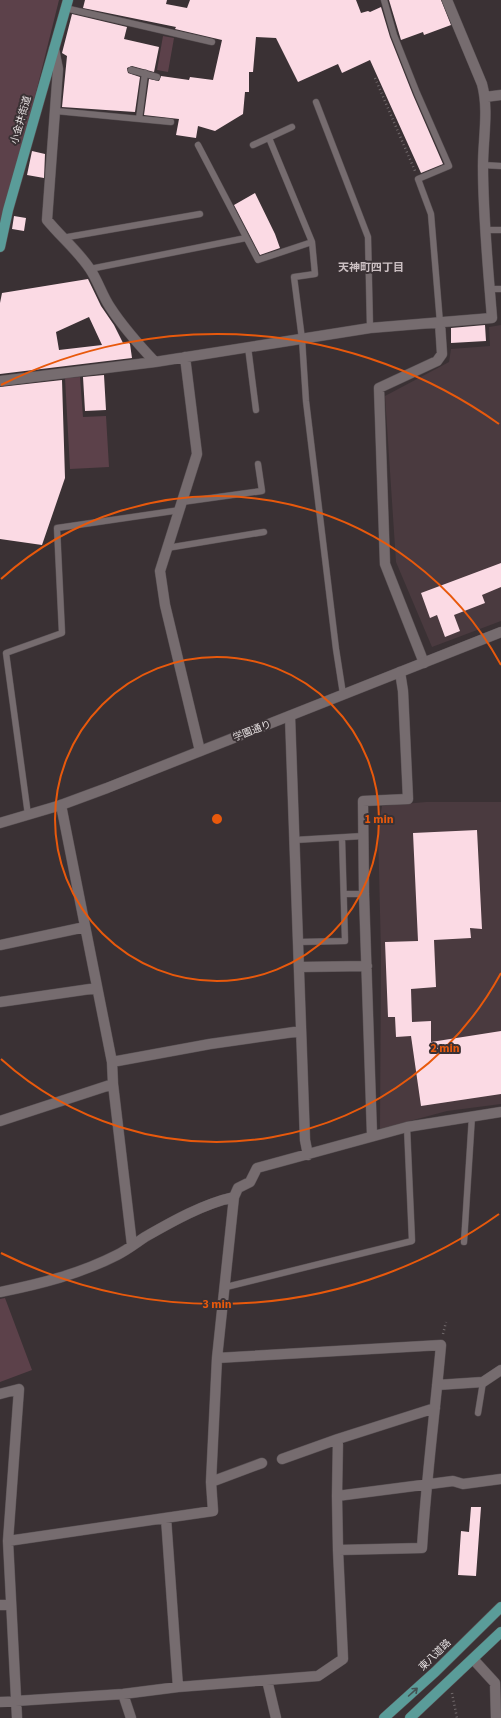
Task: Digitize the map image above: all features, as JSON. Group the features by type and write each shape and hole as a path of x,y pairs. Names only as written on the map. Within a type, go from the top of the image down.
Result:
{"main road":[{"name":"小金井街道","path":"0,247 8,210 66,4"},
{"name":"東八道路","path":"384,1718 435,1672 501,1607"},
{"path":"410,1718 501,1632"}],"street":[{"path":"0,381 155,362 370,328 492,318 485,230 483,165 485,97 482,84 447,0"},
{"path":"54,49 58,69 47,220 62,238 78,253 90,269 110,306 128,332 155,362"},
{"path":"485,97 501,95"},
{"path":"424,662 385,564 379,388 437,361 442,354 440,323"},
{"path":"185,357 197,454 160,571 165,606 200,751"},
{"name":"学園通り","path":"0,823 61,805 501,632"},
{"path":"372,1136 364,894 363,801 408,799 403,691 400,672"},
{"path":"290,716 305,1140 308,1155"},
{"path":"61,805 112,1062 113,1084 132,1245"},
{"path":"0,945 85,927"},
{"path":"300,967 367,966"},
{"path":"0,1002 97,988"},
{"path":"112,1062 210,1044 301,1030"},
{"path":"0,1121 113,1084"},
{"path":"8,1541 213,1511 211,1482 217,1358 226,1287 234,1197 238,1188 250,1182 257,1168 407,1127 501,1112"},
{"path":"0,1292 43,1283 117,1255 188,1214 234,1197"},
{"path":"217,1358 441,1345 426,1485 422,1548 338,1550"},
{"path":"437,1385 483,1382 501,1370"},
{"path":"0,1394 19,1389 8,1541 17,1718"},
{"path":"282,1459 338,1439 435,1408"},
{"path":"0,1702 123,1694 178,1687 318,1676 343,1659 338,1550 338,1439"},
{"path":"211,1482 262,1463"},
{"path":"337,1496 453,1481 463,1484 501,1479"},
{"path":"166,1518 178,1687"},
{"path":"0,1605 11,1605"},
{"path":"473,1659 498,1683 496,1718"},
{"path":"267,1680 276,1718"},
{"path":"123,1694 131,1718"}],"lane":[{"path":"384,0 403,57 449,166 418,179 431,214 440,323"},
{"path":"66,4 212,42"},
{"path":"131,70 157,77"},
{"path":"139,119 144,74"},
{"path":"316,102 368,237 370,328"},
{"path":"56,111 171,122"},
{"path":"253,145 292,127"},
{"path":"269,138 312,242 315,274 294,277 302,339 306,401 336,649 343,694"},
{"path":"198,145 258,260 312,242"},
{"path":"483,165 501,166"},
{"path":"62,238 200,214"},
{"path":"485,230 501,230"},
{"path":"90,269 246,238"},
{"path":"490,289 501,289"},
{"path":"248,347 256,410"},
{"path":"28,815 6,653 62,633 57,528 262,491 258,464"},
{"path":"167,548 264,532"},
{"path":"295,840 363,836"},
{"path":"298,942 345,941 342,838"},
{"path":"344,894 364,894"},
{"path":"464,1242 472,1116"},
{"path":"226,1287 412,1241 407,1127"},
{"path":"478,1413 483,1382"}],"path":[{"path":"375,78 418,179"},
{"path":"450,1681 457,1718"}],"shaded area":[{"path":"0,0 59,0 0,237"},
{"path":"163,36 174,38 168,72 157,70"},
{"path":"501,325 501,621 432,647 396,562 385,396 449,362 451,349 490,346 489,327"},
{"path":"80,377 83,417 106,416 109,467 70,469 65,378"},
{"path":"426,802 501,802 501,1104 447,1111 380,1129 381,954 378,829 382,806"},
{"path":"5,1298 32,1370 0,1382 0,1299"}],"building":[{"path":"85,0 167,0 166,4 187,8 190,0 356,0 361,13 368,11 370,12 381,7 390,37 443,164 421,173 370,60 342,73 338,64 298,82 276,38 256,37 253,72 249,72 249,92 245,92 243,114 215,131 198,126 196,138 176,135 179,119 144,115 149,79 159,81 161,76 189,80 190,77 213,80 222,40 175,29 176,27 83,8"},
{"path":"389,0 441,0 451,25 424,35 423,32 401,40"},
{"path":"72,14 127,27 124,39 159,47 154,72 132,66 127,68 128,73 140,77 135,112 62,107 67,56 62,53"},
{"path":"32,151 45,154 44,178 27,175"},
{"path":"255,193 275,234 280,248 260,255 234,205"},
{"path":"14,216 26,218 24,231 12,229"},
{"path":"88,279 101,306 114,325 123,343 128,342 130,344 132,358 0,374 0,303 2,293","holes":["89,317 102,345 59,350 56,332"]},
{"path":"485,325 486,341 451,343 451,328"},
{"path":"104,375 106,410 85,411 83,377"},
{"path":"62,380 65,478 42,545 0,539 0,387"},
{"path":"501,563 501,587 482,595 485,603 454,615 460,631 445,637 437,615 430,618 421,593"},
{"path":"477,830 482,929 470,928 471,938 434,940 436,987 411,989 412,1022 431,1021 431,1042 501,1031 501,1094 421,1106 411,1036 396,1037 395,1017 388,1017 385,942 418,941 413,833"},
{"path":"471,1507 481,1507 476,1576 458,1575 461,1531 469,1532"}],"district":[{"name":"天神町四丁目","path":"371,267"}]}
